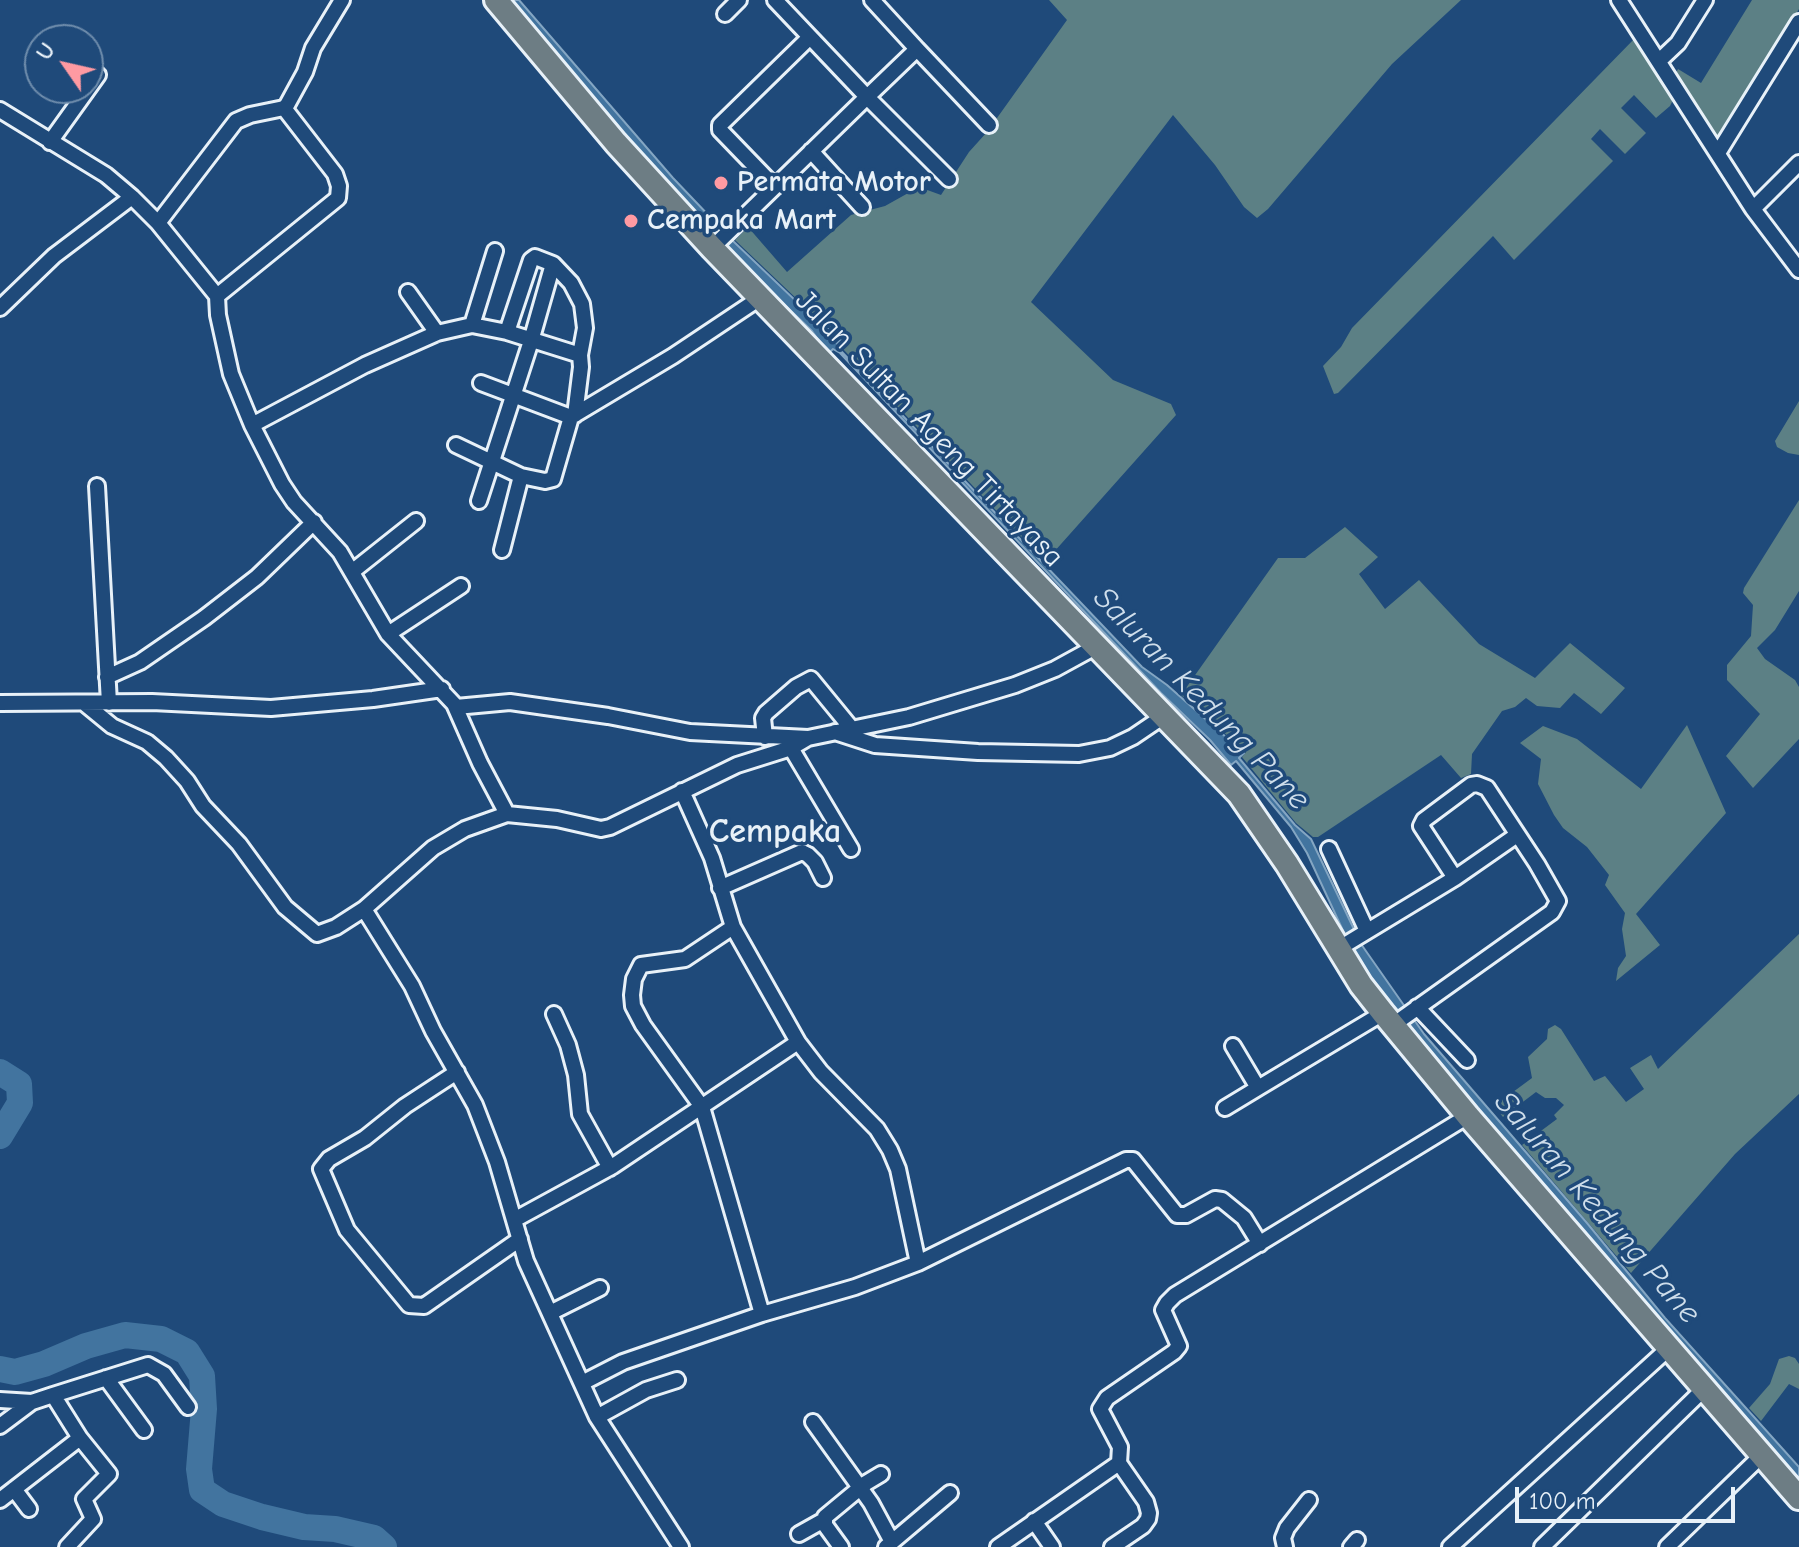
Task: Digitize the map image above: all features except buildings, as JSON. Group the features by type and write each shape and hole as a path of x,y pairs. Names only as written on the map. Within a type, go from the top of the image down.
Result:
{"main road":[{"name":"Jalan Sultan Ageng Tirtayasa","path":"496,0 616,143 720,241 760,298 1239,794 1341,946 1400,1016 1468,1116 1799,1498"}],"street":[{"path":"158,223 236,121 284,108 302,80 313,48 342,0"},
{"path":"725,14 739,0"},
{"path":"775,0 949,179"},
{"path":"872,0 989,125"},
{"path":"1619,0 1753,209 1799,270"},
{"path":"1659,61 1678,43 1705,0"},
{"path":"1718,153 1799,22"},
{"path":"775,187 720,130 720,125 810,37"},
{"path":"720,241 917,49"},
{"path":"50,142 77,104"},
{"path":"217,296 338,198 339,186 335,174 284,108"},
{"path":"0,110 106,175 132,197 158,223 217,296 231,374 252,425 282,484 294,502 340,552 388,634 449,698 507,814"},
{"path":"811,151 862,207"},
{"path":"1753,209 1799,163"},
{"path":"0,308 54,256 132,197"},
{"path":"472,325 495,251"},
{"path":"456,445 521,476 545,481 553,479 573,416 585,328 582,304 571,283 553,264 535,257 531,260 507,332"},
{"path":"479,501 553,264"},
{"path":"408,292 437,333"},
{"path":"573,416 673,356 760,298"},
{"path":"252,425 365,365 437,333 472,325 507,332 580,355"},
{"path":"481,383 573,416"},
{"path":"502,550 521,476"},
{"path":"97,486 103,559 107,703"},
{"path":"353,571 416,521"},
{"path":"107,677 140,662 204,618 257,577 314,522"},
{"path":"388,634 461,586"},
{"path":"87,703 112,726 147,742 166,758 187,781 203,806 239,844 285,907 314,933 320,934 364,909 433,848 465,829 507,814 557,819 601,829 637,816 737,765 791,748 808,738 909,717 1015,685 1055,669 1097,646"},
{"path":"765,737 763,718 766,713 796,687 811,679 852,729"},
{"path":"0,703 152,702 271,708 373,699 449,698 510,702 690,732 808,738"},
{"path":"835,732 875,745 978,752 1079,754 1110,748 1164,716"},
{"path":"791,748 851,849"},
{"path":"1225,1108 1400,1016 1556,907 1557,895 1487,788 1471,785 1424,820 1421,826 1455,878"},
{"path":"682,791 712,858 733,927 798,1042 821,1072 877,1129 890,1150 898,1169 918,1263"},
{"path":"1341,946 1455,878 1517,835"},
{"path":"1329,849 1364,932"},
{"path":"720,888 802,852 815,862 823,878"},
{"path":"364,909 405,974 475,1105 492,1148 526,1261 597,1417 681,1547"},
{"path":"733,927 681,960 641,965 632,985 633,1006 655,1043 702,1107 762,1314"},
{"path":"554,1014 568,1045 576,1075 580,1114 610,1168"},
{"path":"1400,1016 1467,1060"},
{"path":"514,1220 610,1168 798,1042"},
{"path":"1233,1046 1258,1088"},
{"path":"457,1072 405,1106 365,1138 329,1159 321,1169 347,1230 409,1305 424,1306 520,1239"},
{"path":"1112,1547 1143,1526 1149,1513 1146,1502 1119,1463 1120,1447 1100,1409 1107,1398 1179,1346 1163,1310 1167,1303 1175,1295 1468,1116"},
{"path":"582,1383 623,1362 762,1314 855,1287 918,1263 1126,1160 1133,1160 1177,1215 1186,1215 1215,1199 1222,1200 1244,1218 1260,1244"},
{"path":"550,1313 600,1288"},
{"path":"1450,1547 1669,1348"},
{"path":"0,1426 32,1402 148,1365 164,1374 188,1407"},
{"path":"106,1378 144,1430"},
{"path":"597,1417 646,1390 677,1380"},
{"path":"1542,1547 1704,1389"},
{"path":"53,1395 80,1438 109,1474 84,1499 93,1519 67,1547"},
{"path":"0,1400 32,1402"},
{"path":"813,1422 860,1488 889,1544 950,1493"},
{"path":"0,1500 80,1438"},
{"path":"1667,1547 1761,1456"},
{"path":"998,1547 1119,1463"},
{"path":"799,1534 824,1520 827,1513 881,1474"},
{"path":"14,1489 29,1509"},
{"path":"1285,1547 1283,1538 1287,1528 1309,1500"},
{"path":"824,1520 841,1547"},
{"path":"1034,1521 1052,1547"}],"green space":[{"path":"1049,0 1461,0 1392,64 1257,218 1244,207 1215,165 1173,115 1031,302 1113,380 1171,404 1176,415 1045,562 843,349 840,344 845,337 820,321 735,240 748,227 787,272 851,215 885,206 919,187 941,195 969,152 987,132 1067,20"},
{"path":"1752,0 1799,0 1799,9 1717,145 1674,77 1678,69 1701,83"},
{"path":"1637,36 1674,98 1670,106 1656,118 1634,95 1621,108 1646,133 1625,154 1600,129 1591,139 1613,161 1514,260 1493,236 1334,394 1323,366 1341,347 1352,328"},
{"path":"1799,401 1799,455 1777,447 1775,441"},
{"path":"1799,500 1799,591 1775,630 1757,648 1765,659 1795,680 1799,687 1799,739 1753,788 1726,756 1760,714 1727,680 1727,665 1751,636 1753,605 1743,593 1744,588"},
{"path":"1345,527 1378,557 1359,574 1385,609 1419,580 1479,644 1535,678 1570,643 1625,688 1601,714 1574,693 1560,708 1537,706 1526,698 1515,707 1502,711 1472,754 1471,774 1461,778 1441,755 1318,837 1313,837 1296,823 1242,757 1246,752 1181,695 1278,558 1305,558"},
{"path":"1687,725 1726,813 1636,914 1660,945 1616,981 1618,968 1626,956 1622,929 1625,913 1605,885 1609,875 1587,847 1563,828 1554,815 1538,784 1541,759 1520,743 1543,726 1577,739 1641,789"},
{"path":"1799,934 1799,1094 1735,1154 1631,1273 1522,1145 1557,1119 1554,1115 1564,1105 1556,1098 1545,1098 1536,1092 1503,1117 1494,1106 1532,1078 1528,1057 1547,1039 1548,1029 1555,1025 1561,1029 1594,1081 1605,1076 1626,1102 1644,1089 1630,1068 1651,1055 1658,1069"},
{"path":"1789,1356 1799,1364 1799,1389 1789,1384 1761,1421 1749,1408 1770,1384 1779,1359"}],"water":[{"path":"505,0 519,0 673,178 733,241 819,323 842,338 837,344 841,351 1142,667 1244,753 1239,758 1295,825 1311,839 1361,944 1424,1034 1665,1318 1799,1467 1799,1483 1657,1326 1387,1004 1352,950 1307,853 1291,827 1236,761 1231,765 1161,693 840,353 833,349 828,354 812,331 726,249 665,185"}],"waterway":[{"path":"0,1072 19,1084 20,1103 0,1136"},
{"path":"0,1369 15,1372 125,1335 161,1339 187,1352 202,1376 204,1409 199,1469 202,1490 223,1504 262,1517 374,1538 384,1547"}],"place":[{"name":"Permata Motor","path":"721,183"},
{"name":"Cempaka Mart","path":"631,221"}],"district":[{"name":"Cempaka","path":"775,832"}],"water label":[{"name":"Saluran Kedung Pane","path":"1201,699"},
{"name":"Saluran Kedung Pane","path":"1597,1208"}]}
